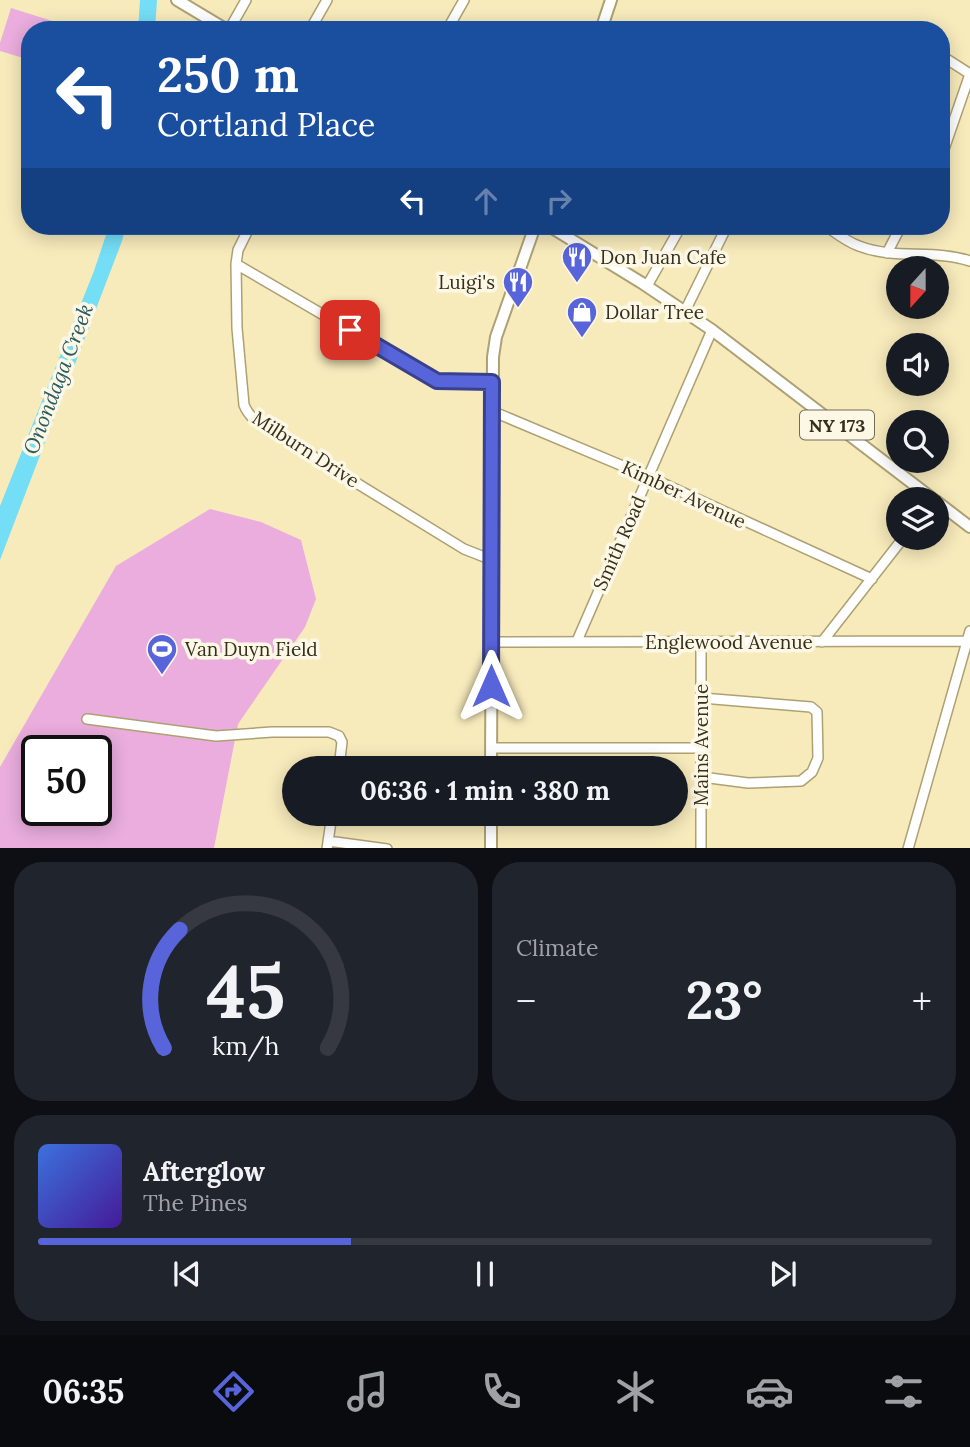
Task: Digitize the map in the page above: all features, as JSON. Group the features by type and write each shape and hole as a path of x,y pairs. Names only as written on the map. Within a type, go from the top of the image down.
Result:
{"main road":[{"path":"604,21 611,0"},
{"path":"181,2 213,21"},
{"path":"491,756 493,357 496,337 531,235"},
{"name":"NY 173","path":"564,235 712,330 918,487"},
{"name":"NY 173","path":"949,511 970,527"},
{"path":"491,826 491,848"}],"street":[{"path":"233,21 246,0"},
{"path":"315,21 327,0"},
{"path":"451,21 464,0"},
{"path":"950,61 970,74 950,132"},
{"name":"Milburn Drive","path":"246,235 238,250 236,264 237,328 244,405 253,419 464,549 492,561"},
{"path":"647,286 676,235"},
{"path":"685,311 723,235"},
{"path":"841,235 859,246 887,253 953,256 970,261"},
{"path":"887,253 896,235"},
{"path":"236,264 437,381 492,382"},
{"name":"Smith Road","path":"576,641 712,330"},
{"name":"Kimber Avenue","path":"494,412 649,477 872,579"},
{"path":"822,642 894,550"},
{"path":"908,848 969,636"},
{"name":"Englewood Avenue","path":"491,642 822,642 969,636"},
{"name":"Mains Avenue","path":"701,642 701,848"},
{"path":"702,698 811,707 817,712 819,755 812,772 801,781 748,783 702,777"},
{"path":"87,719 216,736 322,731 340,736 340,756"},
{"path":"491,748 701,748"},
{"path":"330,826 327,845 372,848"}],"shaded area":[{"path":"11,8 52,21 21,21 21,57 0,51"},
{"name":"Van Duyn Field","path":"210,509 261,522 301,540 316,599 305,627 238,724 214,848 0,848 0,767 116,566"}],"water":[{"path":"140,0 157,0 156,21 139,21"},
{"name":"Onondaga Creek","path":"106,235 124,235 0,560 0,506"}],"place":[{"name":"Don Juan Cafe","path":"577,284"},
{"name":"Luigi's","path":"518,309"},
{"name":"Dollar Tree","path":"582,339"},
{"name":"Van Duyn Field","path":"162,676"}],"route":[{"path":"350,330 437,381 492,382 491,686"}]}
